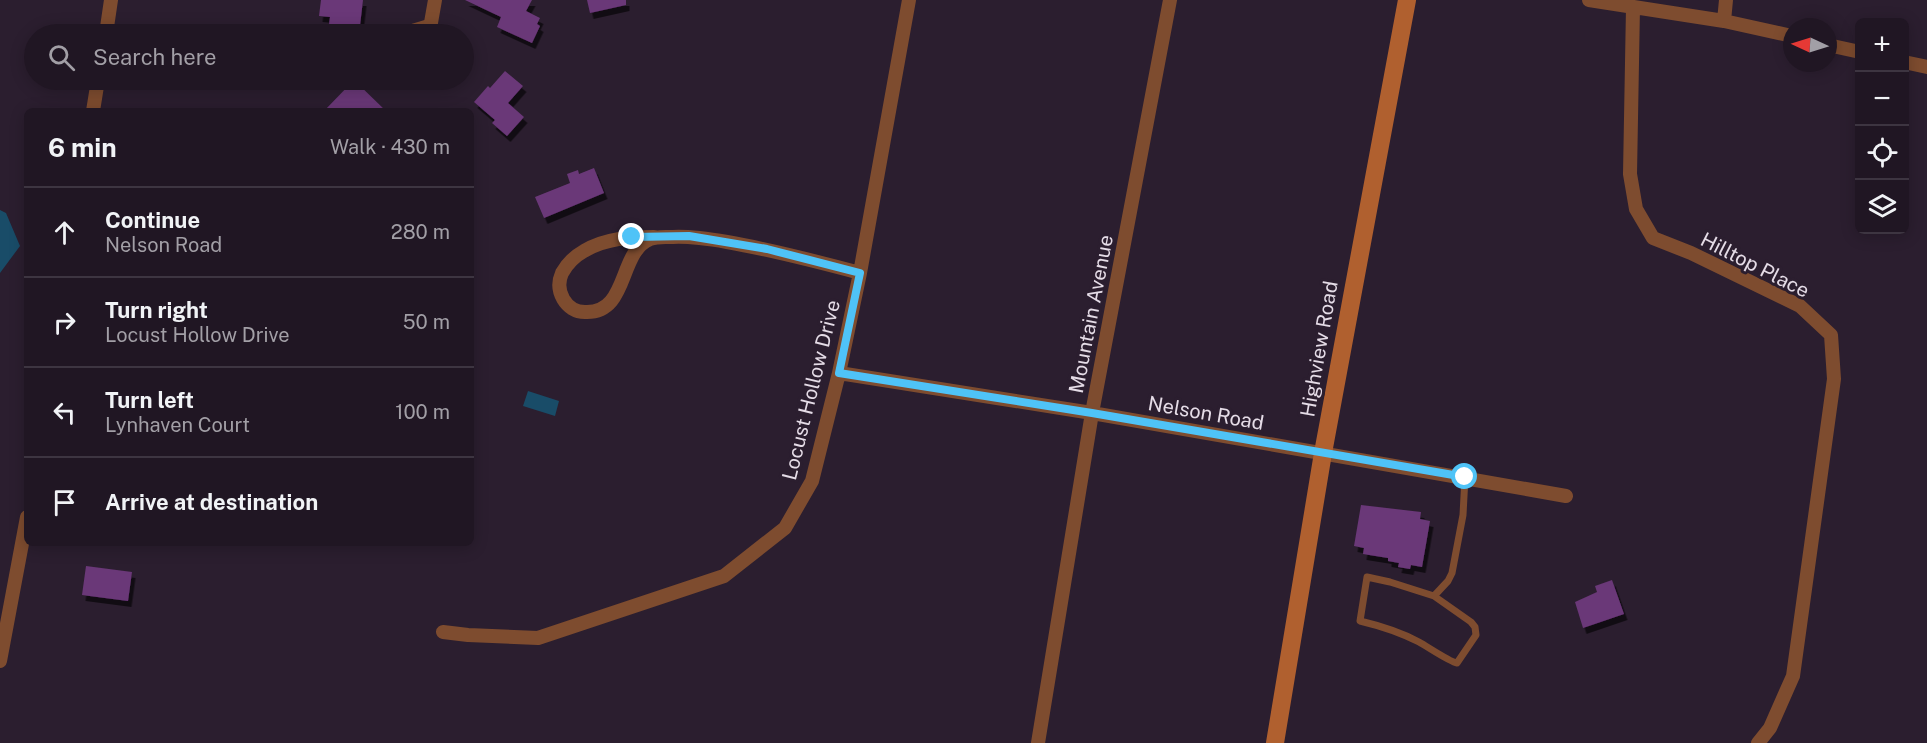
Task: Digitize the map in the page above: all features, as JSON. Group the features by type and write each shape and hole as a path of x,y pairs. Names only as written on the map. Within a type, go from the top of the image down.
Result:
{"street":[{"path":"107,24 111,0"},
{"path":"432,24 435,0"},
{"name":"Locust Hollow Drive","path":"443,632 538,638 724,576 785,528 812,481 839,373 860,273 909,0"},
{"name":"Mountain Avenue","path":"1038,743 1092,413 1170,0"},
{"name":"Highview Road","path":"1275,743 1323,453 1407,0"},
{"path":"1589,0 1724,21 1783,34"},
{"path":"1724,21 1726,0"},
{"name":"Hilltop Place","path":"1633,7 1630,174 1636,209 1653,238 1800,306 1831,335 1834,379 1792,676 1770,728 1758,743"},
{"path":"1837,47 1855,51"},
{"path":"1909,63 1927,67"},
{"path":"93,108 96,90"},
{"path":"654,237 644,242 638,249 613,300 605,307 585,312 576,311 567,305 559,290 559,281 569,262 584,251 612,239 632,237 689,236 767,249 860,273"},
{"name":"Nelson Road","path":"839,373 1092,413 1566,496"},
{"path":"0,661 2,634 24,531"}],"lane":[{"path":"1434,597 1452,573 1463,515 1465,477"},
{"path":"1367,577 1434,597 1475,627 1476,635 1457,663 1449,661 1441,654 1386,626 1360,621 1367,577"}],"water":[{"path":"0,210 6,213 20,246 0,273"},
{"path":"528,391 559,401 555,416 523,406"}],"building":[{"path":"321,0 363,0 360,24 329,24 330,17 319,16"},
{"path":"465,0 532,0 526,11 540,18 537,24 540,26 532,43 497,27 501,17"},
{"path":"587,0 626,0 626,5 590,13"},
{"path":"505,71 523,86 508,103 524,117 507,136 492,123 495,120 474,102"},
{"path":"344,90 364,90 383,108 327,108"},
{"path":"594,168 604,193 544,218 535,197 570,183 567,174 578,170 579,174"},
{"path":"1361,505 1421,512 1420,519 1430,521 1422,567 1411,565 1410,569 1398,567 1399,563 1388,561 1388,558 1363,554 1364,548 1354,546"},
{"path":"86,566 132,572 128,601 82,595"},
{"path":"1612,580 1624,614 1583,628 1575,602 1597,592 1595,586"}],"route":[{"path":"632,237 689,236 767,249 860,273 839,373 1092,413 1465,477"}]}
